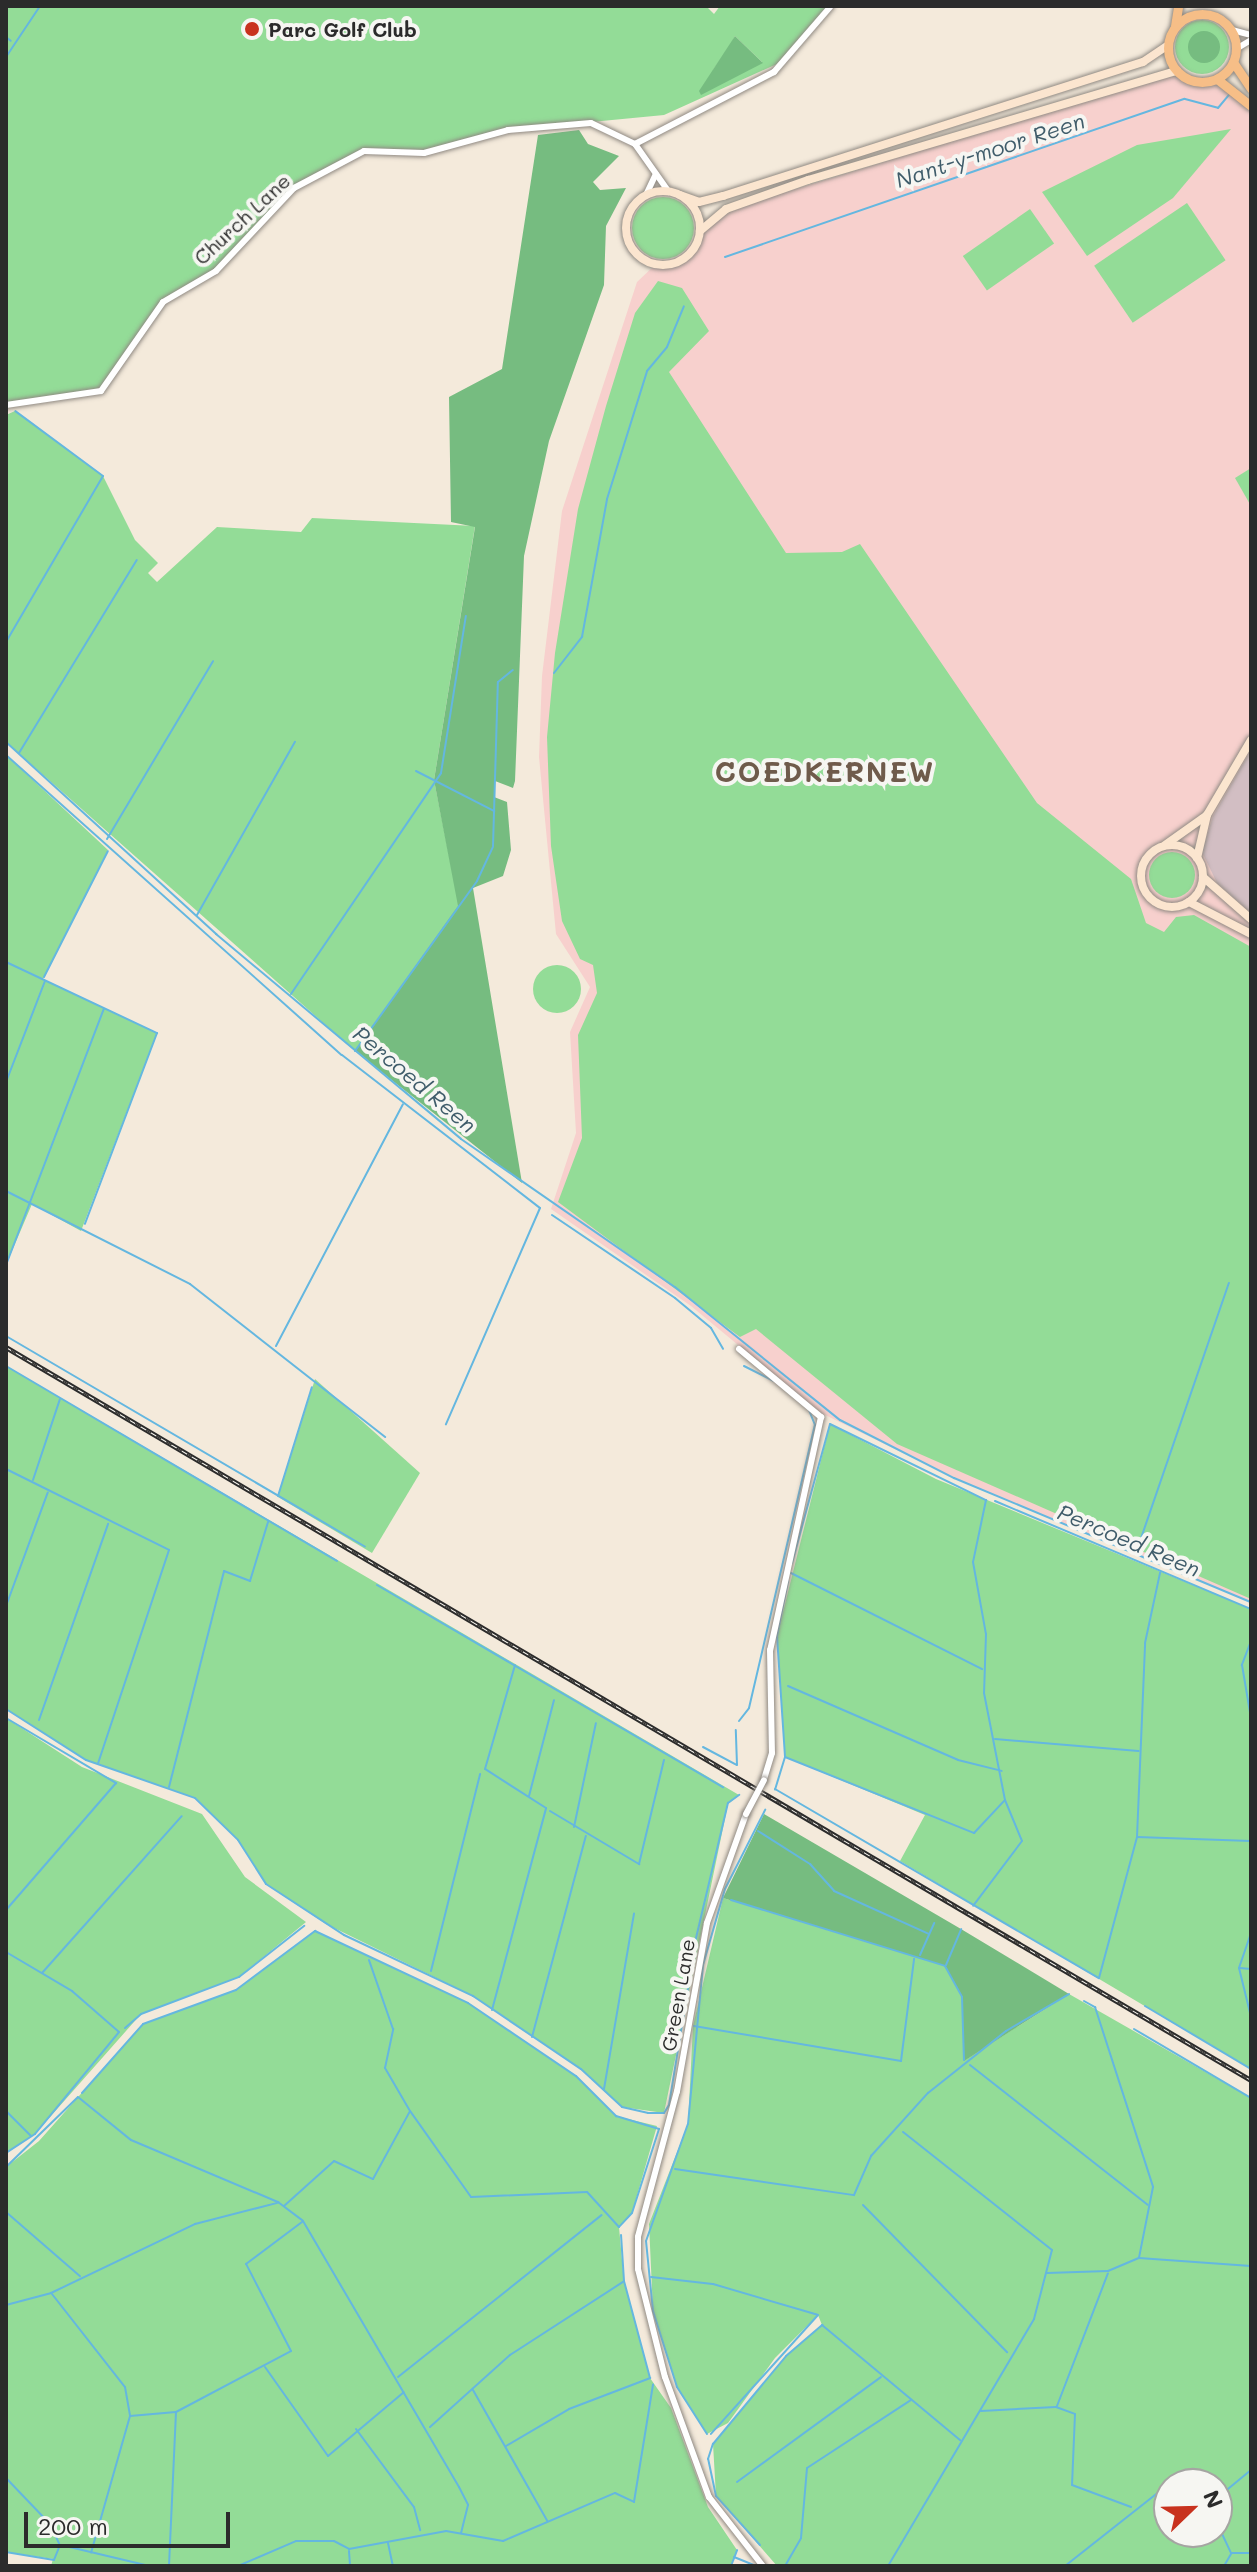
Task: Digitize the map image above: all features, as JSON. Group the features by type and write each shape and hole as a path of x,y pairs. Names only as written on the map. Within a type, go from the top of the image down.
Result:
{"main road":[{"path":"1178,6 1168,45 1177,71 1193,81 1217,79 1233,62 1236,49 1232,30 1194,6"},
{"path":"1175,26 1205,13"},
{"path":"1233,62 1251,89"},
{"path":"1217,79 1251,106"}],"street":[{"path":"635,144 774,72 831,6"},
{"path":"1232,30 1251,37"},
{"path":"1236,49 1251,37"},
{"path":"646,195 669,192 699,202 723,196 1143,62 1168,45"},
{"path":"656,174 626,227 644,260 684,259 700,231 726,209 808,180 1177,71"},
{"name":"Church Lane","path":"6,405 101,391 163,302 216,271 294,188 342,159 364,151 424,153 556,124 591,123 635,144 669,192"},
{"path":"680,195 695,210 700,231"},
{"path":"1251,740 1207,815 1198,859 1203,877 1251,919"},
{"path":"1207,815 1144,862 1144,889 1165,906 1189,902 1251,934"},
{"path":"1163,847 1182,847 1198,859"},
{"path":"1189,902 1203,877"},
{"name":"Green Lane","path":"739,1349 819,1412 770,1650 772,1753 764,1780 746,1814 707,1923 677,2091 638,2237 638,2269 665,2377 709,2497 763,2566"}],"shaded area":[{"path":"1177,71 1193,81 1217,79 1251,106 1251,1602 954,1478 819,1412 691,1306 551,1209 576,1133 570,1032 590,987 556,934 539,757 542,676 562,511 637,282 656,264 684,259 715,214"},
{"path":"1251,750 1251,913 1217,883 1202,852 1213,816"}],"green space":[{"path":"6,6 706,6 714,14 720,6 828,6 777,64 664,115 508,130 424,153 364,151 294,188 216,271 163,302 101,391 6,405","holes":["735,36 762,62 713,70"]},
{"path":"1202,20 1221,28 1229,47 1221,66 1202,74 1183,66 1175,47 1183,28"},
{"path":"1204,31 1215,36 1220,47 1215,58 1204,63 1193,58 1188,47 1193,36"},
{"path":"735,36 763,63 701,95 699,91"},
{"path":"1231,129 1173,198 1087,256 1042,192 1137,145"},
{"path":"579,130 588,144 619,156 593,182 600,190 626,188 606,226 604,285 549,441 524,556 515,781 513,788 495,781 494,797 507,802 511,850 503,876 473,888 522,1183 355,1051 458,906 434,780 475,527 451,522 449,397 502,369 538,135"},
{"path":"657,197 669,197 685,206 692,216 692,240 685,250 669,259 657,259 637,245 632,234 632,222 646,202"},
{"path":"1187,203 1226,260 1133,323 1094,266"},
{"path":"1030,209 1054,243 987,290 963,256"},
{"path":"658,281 682,288 709,331 669,372 786,553 842,552 860,544 1037,803 1131,879 1146,923 1164,932 1176,917 1194,915 1251,947 1251,1599 897,1444 756,1329 740,1337 558,1202 582,1138 578,1035 597,993 593,965 580,959 562,921 551,846 547,737 555,653 578,509 606,406 635,313"},
{"path":"15,411 103,476 135,540 158,563 148,573 157,582 217,527 301,532 312,518 475,526 434,780 459,906 355,1051 6,742 6,415"},
{"path":"1251,468 1251,506 1235,478"},
{"path":"6,755 108,850 43,979 157,1033 81,1231 32,1204 6,1265"},
{"path":"1172,852 1189,858 1195,875 1189,892 1172,898 1155,892 1149,875 1155,858"},
{"path":"557,965 574,972 581,989 574,1006 557,1013 540,1006 533,989 540,972"},
{"path":"6,1366 739,1795 728,1804 664,2113 622,2107 581,2069 473,1996 326,1924 266,1884 238,1840 196,1798 86,1760 6,1709"},
{"path":"315,1379 420,1473 372,1553 278,1497"},
{"path":"830,1424 936,1479 1251,1609 1251,2069 900,1861 925,1815 785,1757 777,1636"},
{"path":"6,1718 82,1767 202,1814 245,1877 306,1922 239,1977 141,2014 35,2134 6,2153"},
{"path":"764,1814 1069,1994 964,2061 962,1997 945,1966 723,1898"},
{"path":"723,1898 945,1966 962,1997 965,2060 1069,1994 1251,2098 1251,2566 777,2566 716,2496 713,2444 786,2356 822,2325 818,2315 775,2358 728,2423 707,2434 677,2387 653,2311 649,2224 688,2124 693,2026"},
{"path":"315,1931 468,2003 576,2076 616,2116 657,2126 632,2213 619,2227 624,2282 650,2378 671,2408 708,2507 737,2550 731,2566 51,2566 53,2559 6,2552 6,2167 39,2141 143,2024 236,1990"}],"waterway":[{"path":"6,57 40,6"},
{"path":"6,37 11,41"},
{"name":"Nant-y-moor Reen","path":"725,257 1185,99 1218,108 1229,95"},
{"name":"Nant-y-moor Reen","path":"554,673 582,637 607,499 647,371 667,347 684,306"},
{"path":"6,642 103,476 15,411"},
{"path":"19,753 137,560"},
{"path":"291,994 441,773 466,616"},
{"path":"107,839 213,661"},
{"name":"Nant-y-moor Reen","path":"355,1051 477,881 493,846 498,682 513,670"},
{"name":"Percoed Reen","path":"6,742 216,934 461,1139 675,1287 840,1420 954,1478 1251,1602"},
{"path":"197,915 295,742"},
{"path":"6,755 342,1055 540,1208 446,1424"},
{"path":"416,771 494,811"},
{"path":"44,977 108,851"},
{"path":"6,962 157,1033 85,1224"},
{"path":"6,1082 45,981"},
{"path":"6,1265 104,1009"},
{"path":"276,1346 403,1104"},
{"path":"6,1191 190,1284 385,1437"},
{"path":"552,1215 675,1298 711,1328 723,1349"},
{"path":"1139,1544 1229,1283"},
{"path":"6,1336 365,1547"},
{"path":"6,1366 337,1561"},
{"path":"744,1366 773,1381"},
{"path":"278,1496 312,1387"},
{"path":"33,1480 60,1399"},
{"path":"739,1721 749,1708 815,1425 809,1410"},
{"path":"792,1563 830,1424 986,1500 973,1562 986,1634 984,1693 1005,1800 1022,1841 973,1906"},
{"path":"6,1469 169,1550 98,1763"},
{"path":"6,1606 48,1492"},
{"name":"Percoed Reen","path":"995,1501 1251,1609"},
{"path":"169,1787 224,1571 250,1581 268,1522"},
{"path":"39,1720 108,1524"},
{"path":"791,1573 982,1669"},
{"path":"788,1581 777,1636 785,1757 775,1789 1099,1978 1137,1837 1145,1643 1160,1573"},
{"path":"377,1585 723,1787"},
{"path":"1251,1641 1242,1665 1251,1718"},
{"path":"492,2010 546,1808 485,1769 515,1665"},
{"path":"788,1686 958,1760 1002,1771"},
{"path":"529,1796 554,1700"},
{"path":"6,1709 86,1760 195,1798 238,1840 266,1884 344,1935 473,1996 581,2069 622,2107 648,2113 664,2113 669,2105 696,1938 728,1803 739,1795"},
{"path":"6,1718 116,1783 6,1910"},
{"path":"574,1827 596,1723"},
{"path":"703,1747 737,1765 736,1730"},
{"path":"995,1739 1138,1751"},
{"path":"785,1757 974,1833 1004,1801"},
{"path":"550,1811 639,1864 664,1760"},
{"path":"431,1971 480,1774"},
{"path":"707,2434 677,2387 653,2311 646,2241 688,2124 703,1965 725,1889 765,1810"},
{"path":"42,1973 182,1816"},
{"path":"758,1831 810,1864 834,1891 929,1934"},
{"path":"532,2037 586,1836"},
{"path":"1137,1837 1251,1841"},
{"path":"731,1900 945,1966 962,1997 964,2060"},
{"path":"604,2089 634,1914"},
{"path":"920,1955 934,1923"},
{"path":"125,2028 141,2014 239,1977 304,1926"},
{"path":"946,1965 961,1929"},
{"path":"82,2093 143,2024 236,1990 315,1931 468,2003 576,2076 616,2116 659,2129 632,2213 619,2227 587,2192 471,2197 410,2111"},
{"path":"1251,1933 1239,1968 1251,2017"},
{"path":"6,1952 72,1991 119,2032 35,2134 6,2153"},
{"path":"694,2026 901,2061 914,1959"},
{"path":"284,2206 334,2161 373,2179 410,2111 385,2068 393,2029 369,1960"},
{"path":"1240,1968 1251,1969"},
{"path":"675,2169 854,2195 871,2156 928,2093 1006,2031 1069,1994"},
{"path":"1084,2001 1095,2007 1153,2187 1139,2258"},
{"path":"1145,2006 1251,2069"},
{"path":"1134,2029 1251,2098"},
{"path":"970,2065 1148,2205"},
{"path":"6,2167 78,2097 131,2140 278,2202 303,2221 459,2487 468,2505 461,2533"},
{"path":"6,2111 31,2136"},
{"path":"888,2566 1034,2319 1052,2250 903,2132"},
{"path":"6,2305 51,2293 195,2224 277,2203"},
{"path":"863,2205 1007,2352"},
{"path":"6,2212 80,2276"},
{"path":"398,2377 602,2215"},
{"path":"130,2416 176,2412 291,2351 246,2264 302,2222"},
{"path":"506,2446 569,2409 650,2378 624,2281 621,2235"},
{"path":"1047,2273 1108,2271 1139,2258 1251,2266"},
{"path":"1057,2406 1108,2273"},
{"path":"651,2277 713,2284 818,2315 711,2434"},
{"path":"430,2427 510,2355 623,2282"},
{"path":"52,2294 125,2387 130,2416 91,2553"},
{"path":"760,2545 716,2496 708,2459 713,2444 786,2356 822,2325 960,2440"},
{"path":"265,2367 328,2456 404,2392"},
{"path":"737,2482 881,2377"},
{"path":"238,2566 296,2541 334,2541 349,2549 446,2531 503,2541 615,2493 634,2502 653,2385"},
{"path":"473,2390 547,2520"},
{"path":"785,2566 801,2538 807,2468 911,2400"},
{"path":"981,2411 1056,2407 1075,2414 1072,2485 1131,2507"},
{"path":"169,2566 176,2412"},
{"path":"356,2429 414,2507 420,2530"},
{"path":"1233,2485 1251,2470"},
{"path":"6,2478 50,2524 60,2545 54,2560 6,2552"},
{"path":"1065,2566 1153,2497"},
{"path":"388,2543 393,2566"},
{"path":"61,2545 150,2566"},
{"path":"1229,2548 1231,2553 1251,2553"},
{"path":"731,2566 737,2550"},
{"path":"349,2551 350,2566"},
{"path":"1224,2566 1231,2554"},
{"path":"734,2557 756,2566"}],"railway":[{"path":"6,1347 1251,2080"}],"place":[{"name":"Parc Golf Club","path":"252,29"}],"district":[{"name":"COEDKERNEW","path":"825,771"}]}
